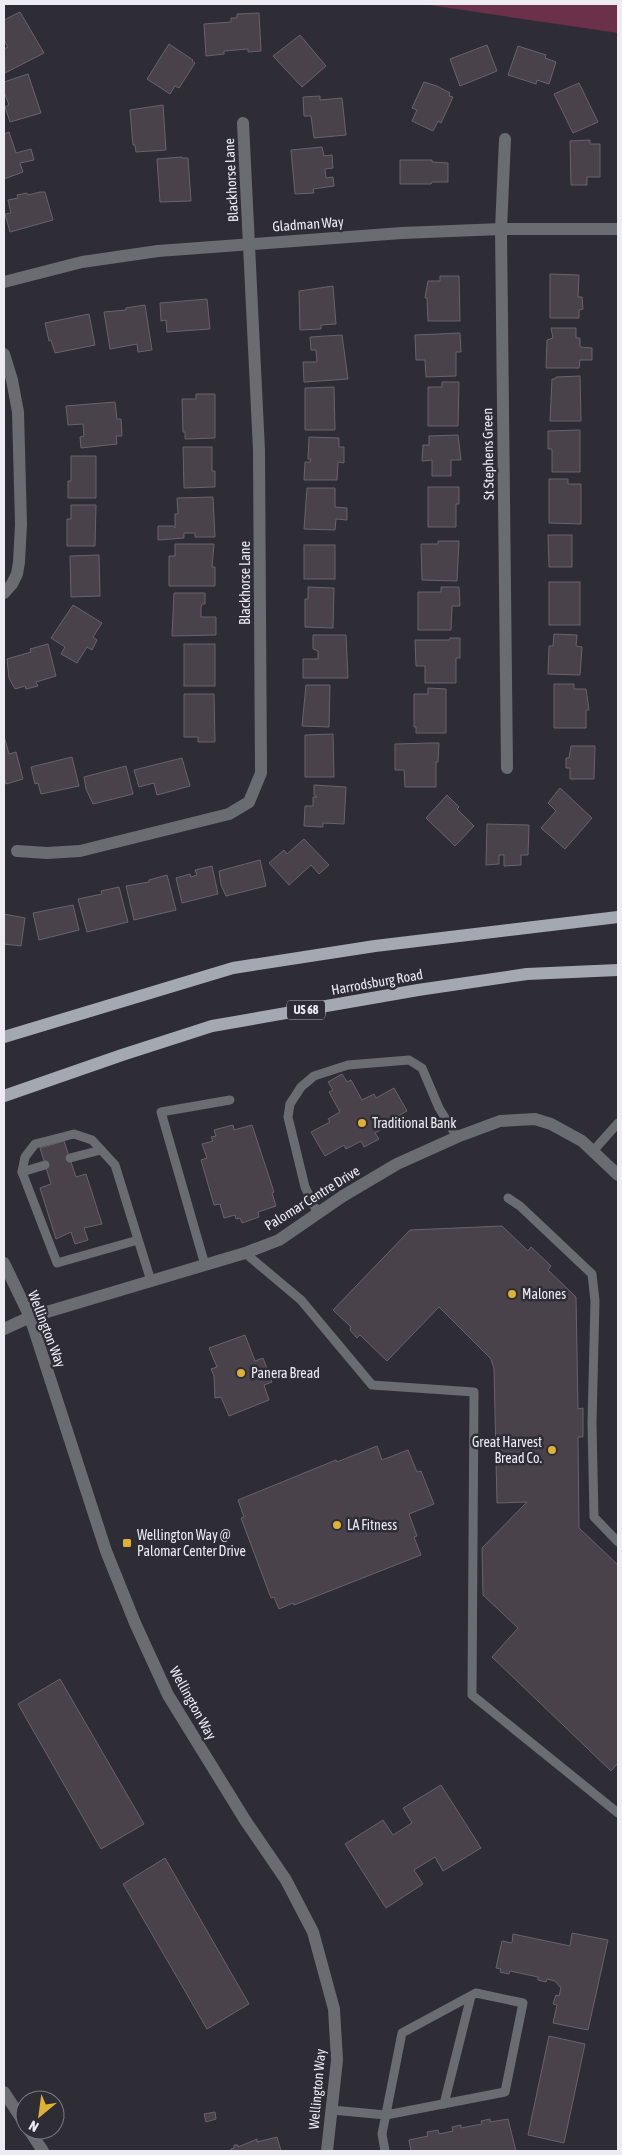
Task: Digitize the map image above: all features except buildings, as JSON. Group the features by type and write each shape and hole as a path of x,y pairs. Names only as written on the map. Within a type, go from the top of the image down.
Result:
{"main road":[{"path":"4,1037 233,968 375,946 618,917"},
{"name":"Harrodsburg Road","path":"4,1096 212,1026 418,990 526,974 618,970"}],"street":[{"name":"Blackhorse Lane","path":"17,851 47,853 80,851 228,814 250,802 261,773 259,450 243,123"},
{"name":"St Stephens Green","path":"504,139 501,229 507,768"},
{"name":"Gladman Way","path":"4,282 82,262 116,256 249,243 501,229 618,229"},
{"path":"4,354 12,380 18,412 21,507 19,562 12,584 4,593"},
{"name":"Palomar Centre Drive","path":"4,1328 30,1318 245,1253 279,1240 373,1177 457,1137 500,1122 535,1119 551,1124 570,1133 594,1150 618,1175"},
{"name":"Wellington Way","path":"4,1263 30,1318 106,1551 168,1695 286,1880 312,1932 334,2009 337,2060 327,2151"},
{"path":"4,2092 15,2109"},
{"path":"36,2140 43,2151"}],"lane":[{"path":"318,1214 305,1187 288,1117 290,1104 301,1087 314,1076 348,1064 410,1060 422,1068 439,1108 457,1137"},
{"path":"205,1265 161,1112 230,1100"},
{"path":"594,1150 618,1123"},
{"path":"138,1240 57,1263 22,1172 25,1157 35,1144 74,1134 92,1140 115,1165 151,1281"},
{"path":"70,1158 101,1150"},
{"path":"22,1172 45,1165"},
{"path":"508,1198 520,1206 592,1274 595,1300 592,1423 594,1517 618,1542"},
{"path":"245,1253 301,1300 372,1384 474,1392 472,1695 618,1813"},
{"path":"332,2110 386,2115 505,2092 524,2003 476,1993 402,2034 386,2115 382,2134 385,2151"},
{"path":"444,2104 471,1996"}],"shaded area":[{"path":"423,4 616,4 618,8 618,33"}],"place":[{"name":"Traditional Bank","path":"362,1123"},
{"name":"Malones","path":"512,1294"},
{"name":"Panera Bread","path":"241,1373"},
{"name":"Great Harvest Bread Co.","path":"552,1450"},
{"name":"LA Fitness","path":"337,1525"},
{"name":"Wellington Way @ Palomar Center Drive","path":"127,1543"}]}
